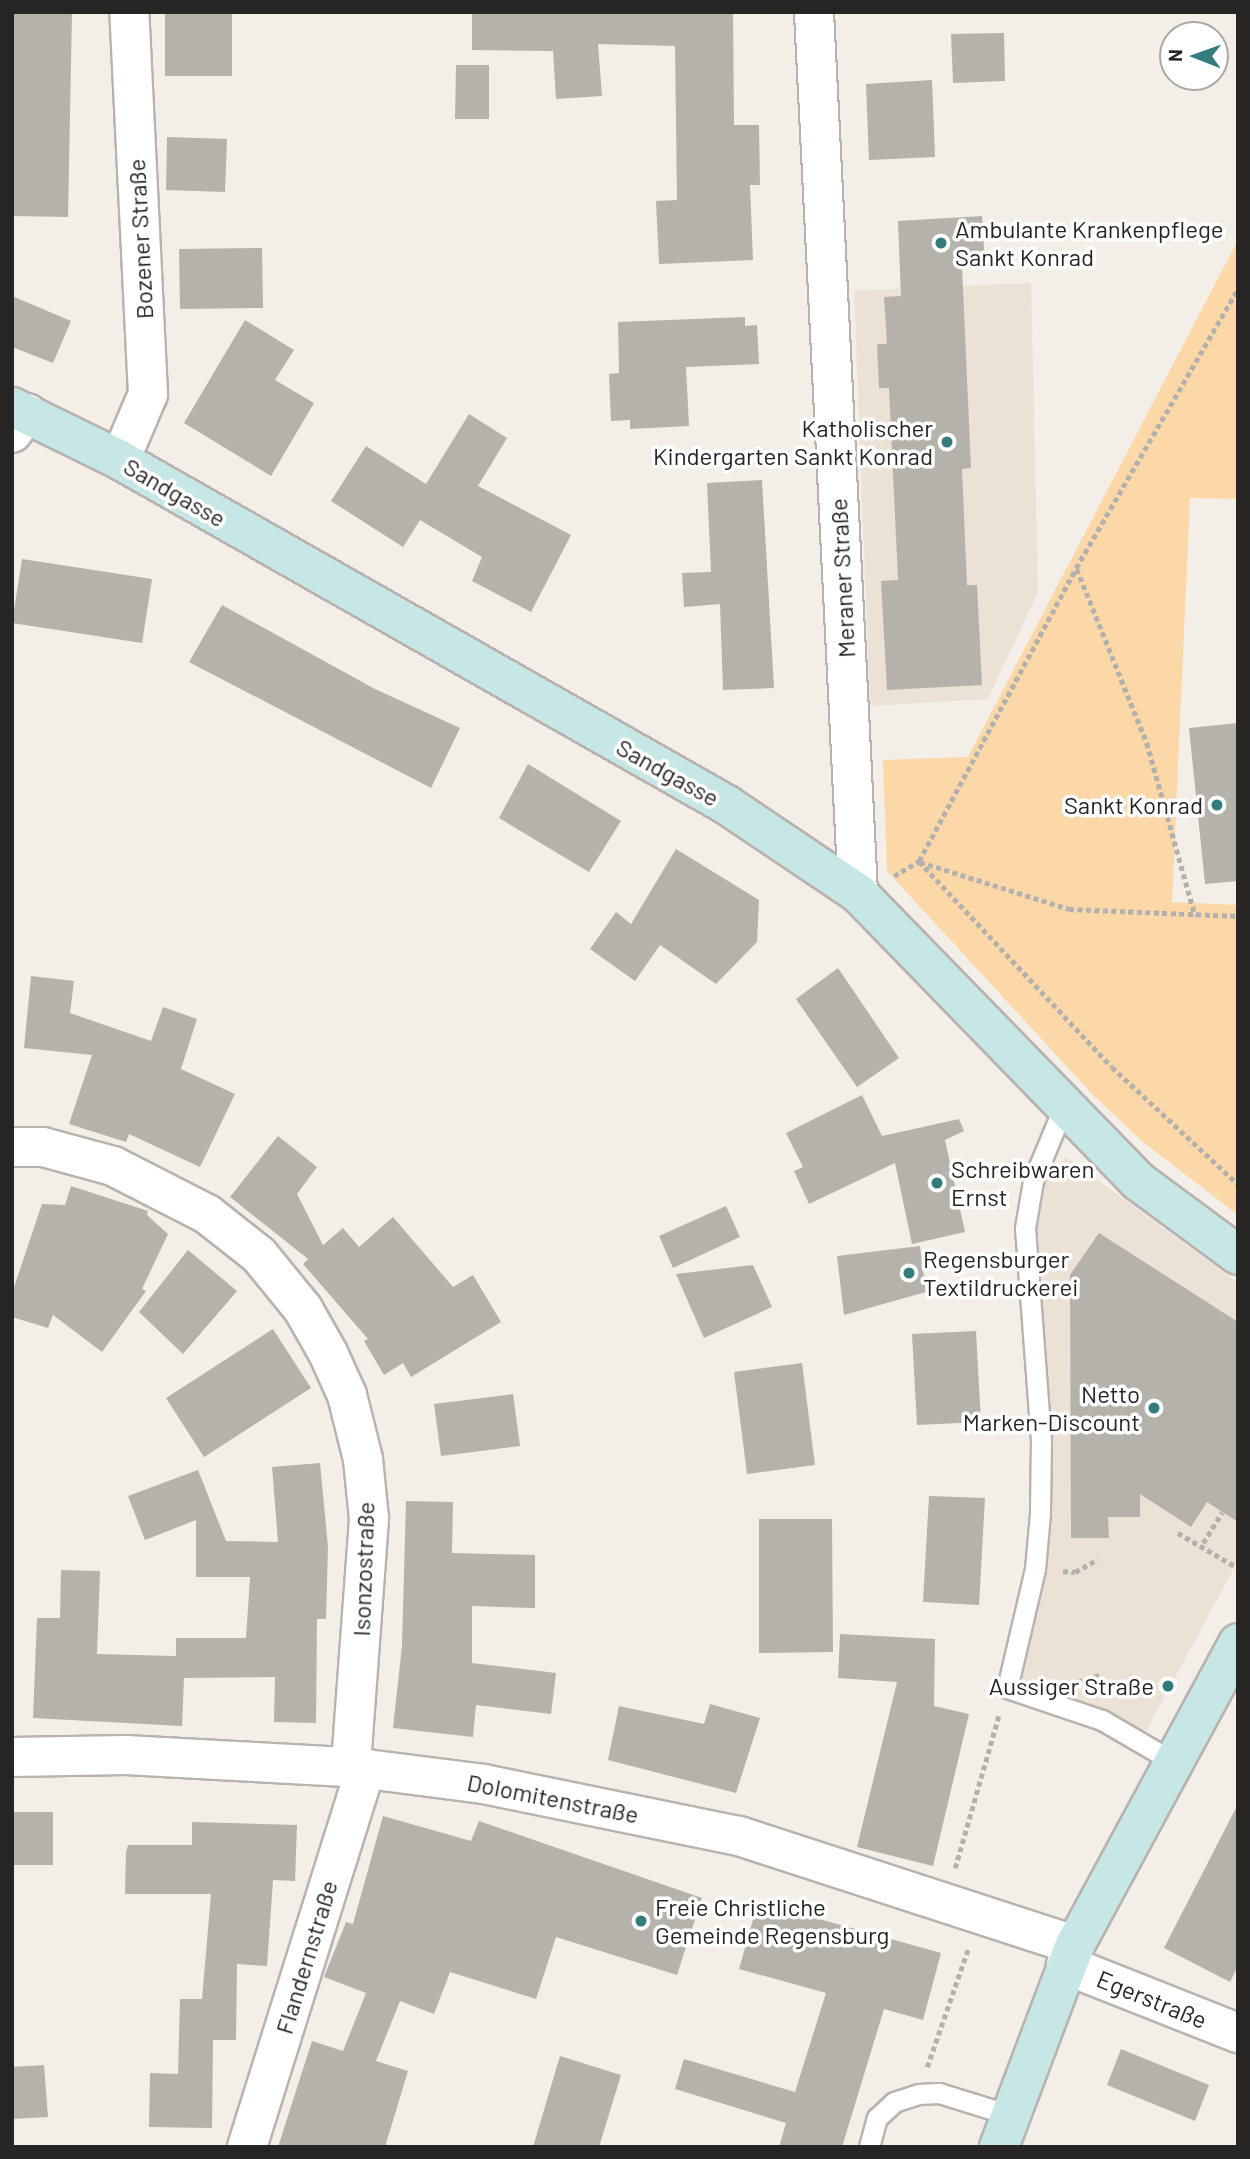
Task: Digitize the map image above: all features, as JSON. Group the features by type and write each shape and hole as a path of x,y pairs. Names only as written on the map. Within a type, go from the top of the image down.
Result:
{"street":[{"name":"Bozener Straße","path":"120,460 148,394 129,12"},
{"name":"Meraner Straße","path":"814,12 858,892"},
{"name":"Sandgasse","path":"17,418 120,460 727,805 858,892 1139,1181 1238,1255"},
{"name":"Isonzostraße","path":"12,1147 43,1147 113,1166 207,1214 259,1255 303,1309 328,1353 347,1395 363,1459 369,1519 358,1767"},
{"path":"1005,2131 1070,1955 1238,1643"},
{"name":"Dolomitenstraße","path":"12,1757 126,1755 358,1767 497,1786 739,1836 963,1905 1070,1955"},
{"name":"Flandernstraße","path":"247,2147 358,1767"},
{"name":"Egerstraße","path":"1070,1955 1238,2034"}],"lane":[{"path":"1064,1106 1033,1181 1025,1228 1041,1440 1035,1569 1007,1688 1102,1720 1174,1762"},
{"path":"869,2147 877,2118 894,2102 918,2094 939,2093 1005,2131"}],"path":[{"path":"858,892 919,861 1076,568 1238,288"},
{"path":"1076,568 1147,743 1195,915"},
{"path":"919,861 1069,909 1238,916"},
{"path":"919,861 1112,1067 1238,1184"},
{"path":"1203,1543 1222,1512"},
{"path":"1178,1533 1203,1543 1238,1568"},
{"path":"1035,1569 1075,1572 1098,1559"},
{"path":"918,2094 963,1905 1007,1688"}],"shaded area":[{"path":"1238,240 1238,499 1190,498 1172,902 1238,905 1238,1215 1144,1143 1093,1095 887,871 883,760 968,757"},
{"name":"Katholischer Kindergarten Sankt Konrad","path":"1031,283 1038,592 988,699 870,706 854,291"},
{"path":"1066,1157 1238,1283 1238,1561 1146,1731 1020,1683 1049,1533 1037,1226 1042,1183"}],"building":[{"path":"12,12 72,12 68,217 12,216"},
{"path":"165,12 232,12 232,76 165,76"},
{"path":"472,12 733,12 734,125 759,125 760,185 750,185 753,260 659,264 656,201 677,200 675,46 598,44 602,96 556,99 553,51 472,50"},
{"path":"1004,33 1005,81 953,83 951,34"},
{"path":"456,65 489,65 489,119 455,119"},
{"path":"932,80 935,157 869,160 866,84"},
{"path":"167,137 227,139 225,192 166,190"},
{"path":"982,216 985,266 962,267 971,468 962,469 967,585 977,585 982,685 887,690 881,581 898,580 889,388 879,388 877,344 887,344 884,297 901,296 898,221"},
{"path":"262,248 263,308 180,309 179,249"},
{"path":"12,296 71,321 53,363 12,347"},
{"path":"745,317 745,326 757,325 759,364 686,367 689,426 630,429 630,420 611,421 609,374 619,373 618,322"},
{"path":"245,320 294,350 275,380 314,403 271,476 184,423"},
{"path":"469,414 507,438 478,486 571,535 531,612 472,581 482,557 420,520 403,547 331,501 366,446 426,484"},
{"path":"762,480 774,688 723,690 720,604 684,607 682,573 711,572 707,483"},
{"path":"22,559 152,579 142,643 12,623"},
{"path":"222,605 375,689 460,728 431,788 189,662"},
{"name":"Sankt Konrad","path":"1238,723 1238,881 1205,884 1189,728"},
{"path":"528,764 621,821 589,872 499,818"},
{"path":"676,849 759,900 757,942 716,984 660,945 635,981 590,949 616,912 631,924"},
{"path":"838,968 899,1058 857,1087 796,999"},
{"path":"31,976 74,981 70,1013 151,1041 163,1007 197,1019 181,1069 235,1094 200,1167 129,1134 126,1142 69,1124 92,1055 24,1048"},
{"path":"862,1095 882,1136 959,1119 964,1131 945,1140 965,1232 912,1244 895,1163 809,1204 794,1171 803,1167 786,1133"},
{"path":"278,1136 317,1167 297,1194 323,1245 343,1228 359,1247 393,1217 453,1287 473,1275 501,1322 411,1377 403,1363 384,1375 364,1341 368,1339 303,1264 308,1259 230,1197"},
{"path":"71,1186 148,1211 147,1215 168,1234 142,1289 146,1291 102,1352 53,1315 48,1328 12,1317 12,1293 42,1204 65,1205"},
{"path":"726,1206 740,1237 673,1268 659,1236"},
{"name":"Netto Marken-Discount","path":"1099,1233 1238,1322 1238,1522 1207,1502 1191,1527 1140,1494 1140,1517 1108,1517 1109,1538 1071,1538 1070,1275"},
{"path":"920,1246 926,1292 844,1315 837,1256"},
{"path":"188,1250 237,1291 183,1354 139,1312"},
{"path":"753,1265 772,1307 704,1338 676,1274"},
{"path":"273,1329 311,1388 204,1457 166,1398"},
{"path":"976,1331 981,1422 917,1425 912,1334"},
{"path":"802,1363 815,1465 747,1474 734,1372"},
{"path":"513,1394 520,1446 441,1456 434,1404"},
{"path":"320,1463 328,1547 326,1619 317,1619 316,1723 274,1722 275,1677 184,1678 182,1726 33,1718 37,1618 60,1618 61,1570 100,1571 97,1654 176,1656 176,1638 246,1638 250,1577 196,1577 196,1520 145,1540 128,1496 198,1470 226,1541 278,1542 272,1467"},
{"path":"929,1496 985,1498 979,1605 923,1602"},
{"path":"406,1501 453,1502 452,1553 535,1555 535,1608 472,1606 472,1663 556,1673 551,1714 476,1705 473,1737 393,1728 402,1646"},
{"path":"759,1519 832,1519 833,1652 759,1653"},
{"path":"840,1634 935,1639 934,1706 969,1714 933,1866 857,1847 897,1682 838,1678"},
{"path":"710,1704 760,1718 736,1793 608,1760 619,1706 704,1724"},
{"path":"1238,1804 1238,1966 1230,1982 1164,1948"},
{"path":"12,1812 53,1812 53,1865 12,1865"},
{"path":"383,1816 471,1841 479,1821 702,1898 677,1975 556,1937 536,1999 450,1972 434,2014 400,2001 376,2061 408,2071 385,2147 278,2147 312,2041 343,2051 366,1993 324,1977 346,1922 353,1924"},
{"path":"192,1822 297,1825 295,1881 273,1880 267,1966 237,1964 236,2040 213,2040 212,2128 149,2127 150,2073 178,2074 180,1999 202,1999 211,1894 125,1894 126,1852 128,1845 192,1845"},
{"path":"758,1902 941,1953 923,2020 884,2009 842,2147 779,2147 786,2123 675,2089 684,2059 795,2092 826,1993 739,1969"},
{"path":"1121,2049 1209,2085 1195,2121 1107,2085"},
{"path":"560,2056 621,2075 599,2147 533,2147"},
{"path":"44,2065 48,2117 12,2119 12,2067"}],"place":[{"name":"Ambulante Krankenpflege Sankt Konrad","path":"941,243"},
{"name":"Katholischer Kindergarten Sankt Konrad","path":"947,442"},
{"name":"Sankt Konrad","path":"1217,805"},
{"name":"Schreibwaren Ernst","path":"937,1183"},
{"name":"Regensburger Textildruckerei","path":"909,1273"},
{"name":"Netto Marken-Discount","path":"1154,1408"},
{"name":"Aussiger Straße","path":"1168,1686"},
{"name":"Freie Christliche Gemeinde Regensburg","path":"641,1921"}]}
